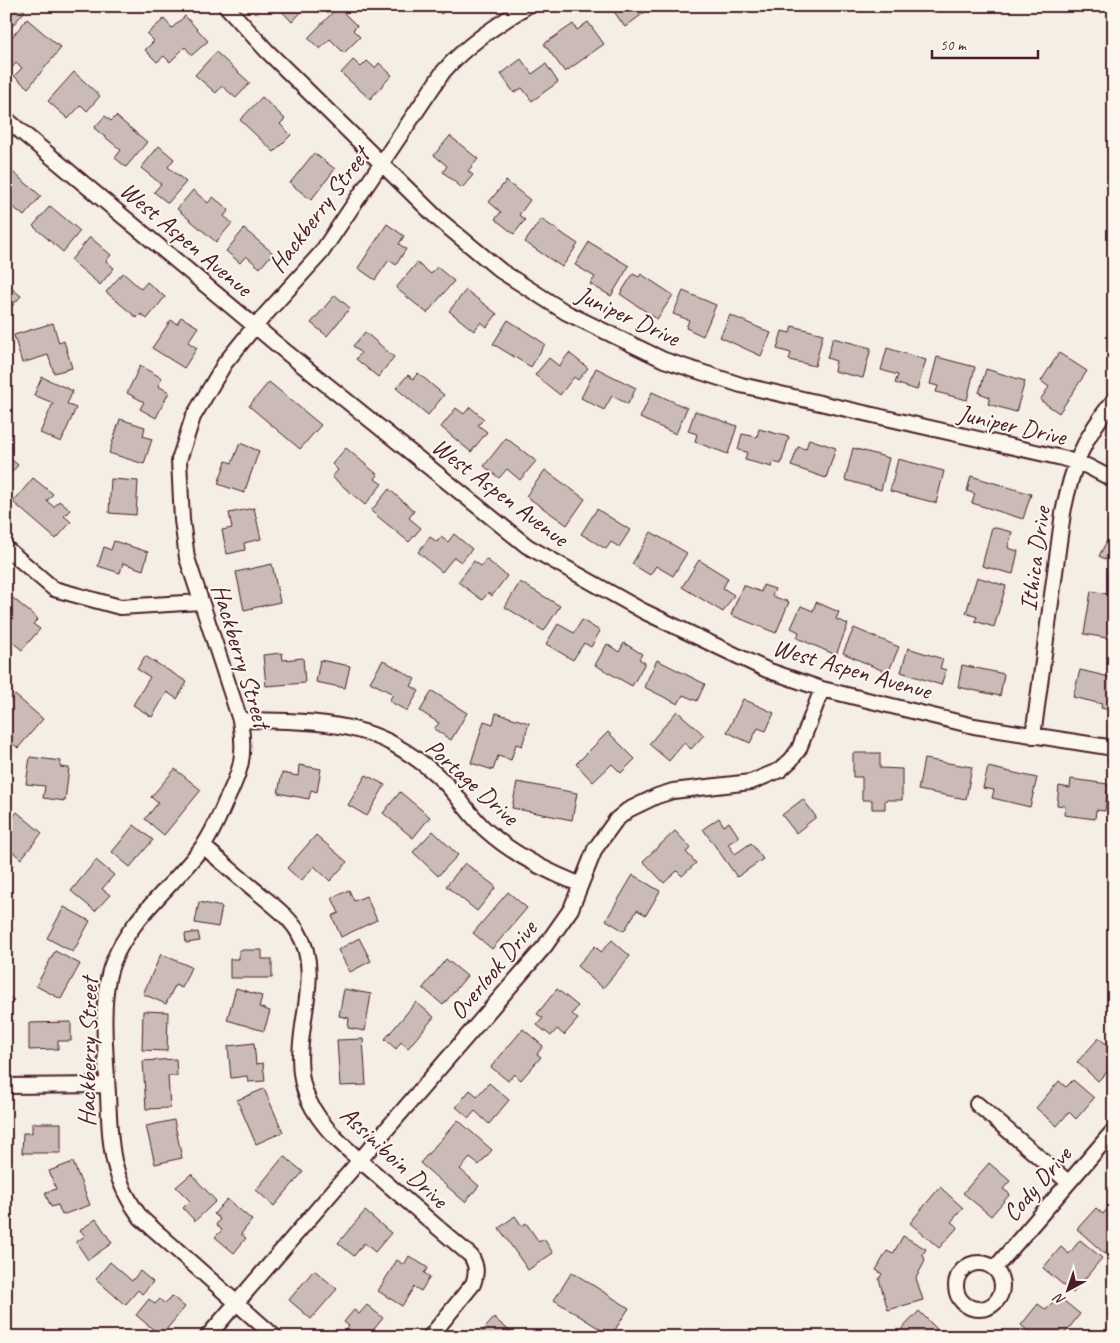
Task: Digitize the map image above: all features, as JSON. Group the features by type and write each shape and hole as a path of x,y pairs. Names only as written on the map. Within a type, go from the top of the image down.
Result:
{"street":[{"name":"Juniper Drive","path":"226,6 268,51 437,218 501,271 567,313 657,357 749,388 1075,462 1114,480"},
{"name":"Hackberry Street","path":"275,1337 153,1230 131,1204 115,1172 112,1156 107,1084 106,999 112,964 133,928 203,846 239,776 244,745 240,720 187,558 182,520 180,460 193,417 225,363 255,326 321,253 455,58 483,33 527,6"},
{"name":"West Aspen Avenue","path":"6,119 255,326 527,546 643,611 767,670 822,689 974,726 1114,748"},
{"name":"Ithica Drive","path":"1033,736 1063,513 1075,462 1092,429 1114,400"},
{"path":"6,548 54,588 120,607 201,602"},
{"name":"Overlook Drive","path":"207,1337 545,946 571,909 579,884 604,834 628,810 643,802 673,791 751,782 780,770 799,749 822,689"},
{"name":"Portage Drive","path":"240,720 302,722 353,729 392,744 425,765 447,785 487,831 542,869 579,884"},
{"name":"Assiniboin Drive","path":"203,846 286,918 298,932 306,954 308,978 299,1053 302,1082 315,1113 326,1128 361,1161 471,1256 474,1262 476,1269 474,1284 430,1337"},
{"path":"6,1086 107,1084"},
{"path":"978,1104 1068,1182"},
{"name":"Cody Drive","path":"995,1268 1114,1130"}],"building":[{"path":"6,6 19,6 25,11 6,33"},
{"path":"277,6 307,6 292,22"},
{"path":"435,6 451,6 441,14"},
{"path":"610,6 653,6 625,27"},
{"path":"338,7 357,26 353,30 360,37 344,53 330,39 320,49 308,38"},
{"path":"185,16 208,41 192,55 185,47 170,62 164,56 157,62 145,50 154,41 147,34 164,19 172,28"},
{"path":"27,19 61,48 28,88 14,76 22,68 16,63 9,71 6,69 6,44"},
{"path":"588,22 604,44 565,72 544,44 573,24 577,30"},
{"path":"216,52 250,83 236,98 222,86 216,93 195,75"},
{"path":"521,59 532,74 546,64 558,82 532,101 522,88 514,93 501,74"},
{"path":"353,60 361,67 367,61 375,68 379,63 392,75 370,99 341,73"},
{"path":"74,72 100,96 87,111 81,105 68,119 48,101"},
{"path":"262,97 285,119 280,124 291,135 274,152 240,120"},
{"path":"105,116 111,121 116,116 147,142 126,167 115,158 121,150 94,128"},
{"path":"450,136 478,159 468,171 473,175 462,188 443,172 447,166 434,155"},
{"path":"159,146 174,159 168,167 186,182 168,203 154,192 161,184 141,168"},
{"path":"314,153 335,169 311,200 290,183"},
{"path":"9,169 41,196 24,216 6,201 6,173"},
{"path":"506,181 530,200 519,215 525,220 514,234 495,219 501,212 489,202"},
{"path":"193,190 208,203 213,197 229,210 224,216 232,223 216,242 177,209"},
{"path":"50,206 80,231 63,252 33,226"},
{"path":"541,219 578,244 562,267 525,242"},
{"path":"387,224 404,236 399,244 406,249 396,265 389,260 375,280 358,268"},
{"path":"244,229 273,253 260,268 246,256 240,263 226,251"},
{"path":"90,237 111,255 106,261 114,268 100,285 71,260"},
{"path":"589,242 629,266 611,296 590,284 595,277 575,265"},
{"path":"417,263 431,274 437,267 454,281 427,313 396,288"},
{"path":"123,273 141,289 147,282 165,297 147,319 141,314 137,318 106,292"},
{"path":"633,274 639,277 641,274 673,295 657,319 620,294"},
{"path":"6,284 21,296 6,313"},
{"path":"466,290 497,314 487,327 481,322 474,331 449,311"},
{"path":"683,291 716,305 703,336 686,328 689,320 673,314"},
{"path":"335,295 350,308 327,336 311,323"},
{"path":"730,315 771,333 761,356 720,337"},
{"path":"181,317 198,327 188,342 197,348 184,368 152,348 171,320 177,324"},
{"path":"508,320 545,344 531,367 493,344"},
{"path":"53,323 59,343 64,341 72,368 54,373 48,355 22,363 14,335"},
{"path":"792,326 823,334 815,366 789,360 791,353 777,349 782,331 790,333"},
{"path":"365,332 394,357 378,377 356,359 361,353 353,346"},
{"path":"833,338 871,348 863,378 834,371 836,361 827,358"},
{"path":"887,348 926,360 917,390 895,383 898,375 881,370"},
{"path":"569,353 588,368 578,380 574,377 560,395 535,375 549,358 559,366"},
{"path":"1059,353 1087,371 1059,413 1040,400 1049,387 1041,381"},
{"path":"937,357 975,367 967,400 936,392 938,386 930,384"},
{"path":"140,366 162,378 158,386 169,392 156,418 140,409 144,402 127,393"},
{"path":"596,368 636,388 628,404 612,396 604,410 581,398"},
{"path":"986,369 1025,381 1016,412 988,404 990,397 979,393"},
{"path":"418,373 444,395 428,415 396,388 408,375 413,379"},
{"path":"42,377 73,391 67,404 76,408 61,442 40,433 53,403 34,395"},
{"path":"269,382 321,425 300,449 249,406"},
{"path":"652,392 687,408 676,434 640,418"},
{"path":"470,407 484,419 478,425 487,432 471,452 441,427 456,408 464,414"},
{"path":"695,411 737,426 728,454 695,442 697,434 688,431"},
{"path":"120,419 145,427 143,436 152,439 144,464 109,453"},
{"path":"759,429 789,437 781,464 773,462 772,467 745,460 747,452 738,450 742,434 757,437"},
{"path":"506,438 536,461 520,480 507,469 499,478 484,466"},
{"path":"809,439 836,448 826,478 791,466 798,447 806,449"},
{"path":"240,443 259,451 244,493 218,484 226,461 232,463"},
{"path":"346,448 378,475 375,479 382,484 365,505 332,477 338,470 332,464"},
{"path":"853,448 889,458 881,490 845,480"},
{"path":"6,455 18,465 6,479"},
{"path":"898,459 944,471 936,503 890,491"},
{"path":"545,470 585,499 567,525 526,496"},
{"path":"971,476 1031,494 1023,519 972,503 975,494 967,491"},
{"path":"33,478 53,494 47,501 54,507 59,501 70,510 64,516 71,522 56,539 13,502"},
{"path":"111,479 138,481 136,515 109,513"},
{"path":"389,489 414,511 409,518 421,528 409,542 371,511"},
{"path":"254,508 261,539 244,543 245,550 227,554 222,530 232,528 229,513"},
{"path":"597,509 630,530 619,547 611,542 606,549 581,534"},
{"path":"992,527 1012,532 1008,548 1018,551 1013,574 982,566"},
{"path":"651,532 687,553 673,576 656,566 650,575 632,564"},
{"path":"454,534 472,549 461,562 454,557 442,572 418,552 430,537 437,542 441,537 448,542"},
{"path":"1108,539 1114,542 1114,564 1099,556"},
{"path":"114,541 148,552 143,570 123,563 120,573 98,566 104,547 111,550"},
{"path":"486,559 507,576 492,596 488,593 482,600 458,582 474,561 481,566"},
{"path":"699,560 728,578 723,588 734,595 723,612 682,587"},
{"path":"272,564 280,602 244,610 236,572"},
{"path":"977,577 1006,586 994,627 975,621 977,617 966,613"},
{"path":"520,582 560,606 544,631 505,607"},
{"path":"743,585 761,592 763,585 775,589 772,596 789,602 776,633 731,615"},
{"path":"1091,591 1114,595 1114,627 1113,630 1108,629 1107,638 1084,634"},
{"path":"8,594 38,619 33,624 40,629 22,650 6,637 6,597"},
{"path":"816,602 839,612 836,619 848,624 836,655 797,638 799,632 791,628 801,606 813,611"},
{"path":"582,620 600,631 591,647 584,643 573,660 546,644 558,624 574,633"},
{"path":"854,628 899,647 888,673 843,653"},
{"path":"624,643 642,654 639,659 645,663 632,686 595,665 607,644 619,652"},
{"path":"908,648 943,659 940,668 946,670 941,685 901,672"},
{"path":"282,653 283,660 303,658 305,683 266,686 263,655"},
{"path":"145,656 187,682 177,699 167,692 152,717 133,705 150,677 137,669"},
{"path":"320,660 350,666 345,688 316,682"},
{"path":"383,660 415,679 411,686 419,691 407,711 389,701 393,694 370,682"},
{"path":"657,660 705,684 697,701 683,695 678,704 644,687"},
{"path":"962,665 1004,674 1000,696 958,687"},
{"path":"1080,670 1114,678 1114,711 1101,708 1102,704 1073,697"},
{"path":"432,691 467,713 451,740 434,729 439,723 420,711"},
{"path":"15,695 43,719 18,748 6,738 6,731 10,727 6,724 6,705"},
{"path":"743,699 774,713 766,731 758,728 750,743 727,732"},
{"path":"677,711 704,735 691,749 684,743 669,761 649,744"},
{"path":"496,713 529,723 522,746 516,744 511,760 498,756 493,770 471,763 484,721 493,724"},
{"path":"608,732 635,759 621,773 612,764 593,782 576,764"},
{"path":"853,753 880,753 880,768 902,769 902,800 885,800 885,809 872,809 872,800 862,800 862,777 853,777"},
{"path":"30,757 61,761 60,767 69,768 65,801 43,798 45,786 26,784"},
{"path":"924,759 972,767 966,799 918,790"},
{"path":"299,765 321,769 317,792 311,790 309,799 278,793 282,773 298,776"},
{"path":"988,767 1037,778 1030,807 992,798 994,790 983,788"},
{"path":"175,769 201,790 164,835 145,819 158,803 151,797"},
{"path":"366,775 385,785 367,816 348,805"},
{"path":"1071,779 1108,784 1105,811 1096,810 1095,819 1064,815 1065,806 1057,805 1059,786 1070,788"},
{"path":"517,782 577,793 572,820 512,808"},
{"path":"400,792 430,817 413,838 383,813"},
{"path":"803,799 816,817 796,833 782,815"},
{"path":"17,812 42,833 21,859 6,846 6,838 9,835 6,832 6,825"},
{"path":"719,818 724,826 729,822 739,837 728,844 735,854 751,843 763,859 737,877 703,829"},
{"path":"134,825 153,840 130,867 112,852"},
{"path":"433,831 458,855 438,876 413,852"},
{"path":"675,831 691,848 686,852 696,863 682,876 677,871 664,883 643,861"},
{"path":"316,835 347,862 330,881 314,866 301,881 287,868"},
{"path":"96,860 114,875 102,889 110,895 95,911 71,891"},
{"path":"465,863 496,887 477,911 446,886"},
{"path":"633,875 660,891 646,915 637,910 624,931 606,920"},
{"path":"349,890 354,901 366,896 377,920 341,937 332,916 339,913 332,898"},
{"path":"508,892 527,908 492,949 473,933"},
{"path":"199,902 222,907 218,927 195,923"},
{"path":"64,907 90,921 73,952 47,938"},
{"path":"198,932 200,941 186,943 185,934"},
{"path":"359,938 371,961 350,972 338,950"},
{"path":"612,940 630,956 603,988 577,966 595,946 601,952"},
{"path":"239,950 262,950 262,959 272,959 272,978 230,978 230,959 239,959"},
{"path":"55,951 80,964 61,999 36,986"},
{"path":"161,954 191,967 182,988 175,985 166,1004 143,994"},
{"path":"446,959 467,976 443,1005 423,988"},
{"path":"236,988 262,996 259,1007 270,1011 264,1031 227,1020"},
{"path":"344,989 371,994 365,1031 348,1028 349,1018 339,1016"},
{"path":"557,989 578,1006 572,1014 578,1019 564,1035 557,1029 551,1036 537,1025 543,1018 537,1014"},
{"path":"6,994 14,1000 6,1009"},
{"path":"416,1002 434,1017 408,1048 401,1042 396,1049 385,1039"},
{"path":"143,1011 168,1012 167,1051 142,1050"},
{"path":"71,1022 71,1041 58,1041 58,1049 29,1050 29,1023"},
{"path":"523,1029 543,1046 537,1054 541,1057 521,1080 514,1074 508,1081 491,1067"},
{"path":"1112,1037 1114,1039 1114,1076 1107,1072 1098,1081 1077,1062 1099,1038 1106,1044"},
{"path":"363,1039 366,1085 340,1086 337,1040"},
{"path":"254,1043 256,1064 263,1063 265,1081 248,1082 247,1076 231,1078 228,1046"},
{"path":"176,1059 177,1076 168,1076 170,1108 146,1109 143,1061"},
{"path":"1073,1080 1094,1098 1076,1119 1069,1112 1057,1126 1036,1108 1059,1081 1066,1087"},
{"path":"489,1083 509,1100 489,1124 475,1111 469,1118 456,1107 470,1090 477,1096"},
{"path":"264,1089 283,1132 256,1144 237,1100"},
{"path":"174,1120 182,1158 155,1164 146,1126"},
{"path":"458,1120 492,1150 479,1165 470,1158 460,1169 479,1186 465,1202 420,1163"},
{"path":"32,1123 61,1123 61,1153 22,1153 23,1133 32,1133"},
{"path":"284,1156 303,1172 274,1206 256,1190"},
{"path":"73,1162 90,1205 62,1215 58,1205 51,1207 45,1193 56,1189 49,1171"},
{"path":"989,1163 1010,1181 1003,1189 1010,1194 991,1216 963,1193"},
{"path":"191,1174 216,1201 195,1221 183,1208 190,1201 176,1187"},
{"path":"940,1187 963,1208 951,1222 958,1227 939,1248 910,1223"},
{"path":"227,1199 252,1220 241,1234 246,1238 234,1253 215,1237 222,1230 216,1225 220,1219 214,1214"},
{"path":"1111,1204 1114,1206 1114,1244 1105,1254 1077,1229 1096,1208 1103,1214"},
{"path":"365,1211 391,1233 375,1252 364,1243 354,1256 338,1243"},
{"path":"515,1216 522,1226 526,1223 539,1242 544,1239 553,1253 528,1270 499,1228"},
{"path":"96,1219 112,1243 88,1260 76,1242 85,1236 80,1230"},
{"path":"903,1236 926,1249 923,1254 925,1261 916,1278 923,1300 888,1310 879,1279 882,1274 876,1270 887,1251 893,1254"},
{"path":"1080,1240 1102,1258 1073,1293 1043,1268 1061,1247 1069,1254"},
{"path":"409,1256 428,1268 424,1273 430,1277 421,1291 414,1287 402,1306 378,1291 397,1260 404,1265"},
{"path":"110,1262 132,1281 140,1271 153,1282 142,1294 138,1290 125,1305 96,1279"},
{"path":"314,1270 337,1289 311,1319 289,1300"},
{"path":"572,1272 629,1308 611,1336 554,1300"},
{"path":"172,1296 185,1307 161,1336 136,1315 149,1299 155,1304 160,1299 165,1304"},
{"path":"1058,1296 1080,1314 1062,1337 1035,1337 1021,1325 1038,1304 1046,1310"},
{"path":"367,1305 383,1318 371,1333 375,1337 340,1337 349,1326 344,1322 354,1310 359,1314"},
{"path":"919,1311 941,1333 938,1337 894,1337"},
{"path":"494,1318 517,1337 477,1337"}]}
